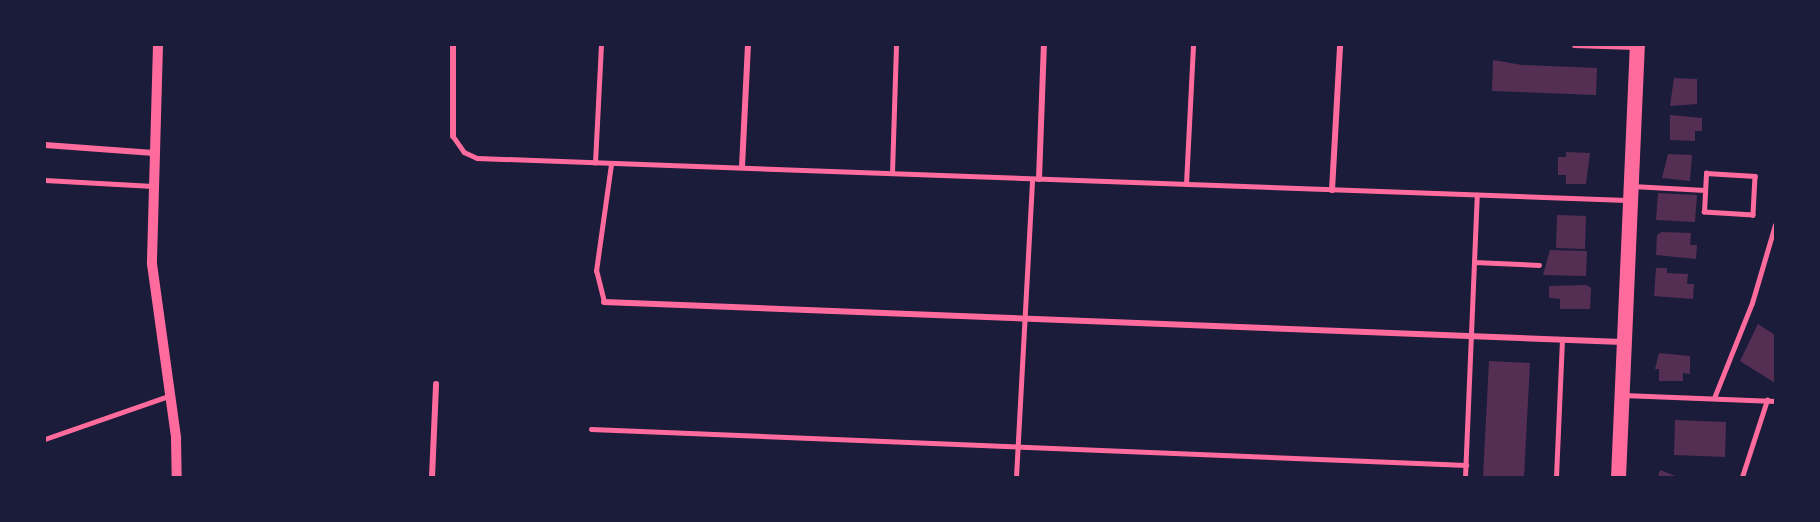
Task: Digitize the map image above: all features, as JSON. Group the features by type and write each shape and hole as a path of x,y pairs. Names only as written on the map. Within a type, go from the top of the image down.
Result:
{"main road":[{"path":"1618,477 1636,46"}],"street":[{"path":"158,45 152,264 171,395 177,477"},
{"path":"453,45 453,136"},
{"path":"742,167 748,45"},
{"path":"1035,179 1044,45"},
{"path":"1332,190 1340,45"},
{"path":"45,146 154,153"},
{"path":"604,302 1622,342"},
{"path":"432,477 436,384"}],"lane":[{"path":"595,163 601,45"},
{"path":"892,173 896,45"},
{"path":"1186,184 1193,45"},
{"path":"1574,45 1636,46"},
{"path":"453,136 471,156 611,164 1477,195 1705,190"},
{"path":"604,302 596,270 611,164"},
{"path":"1706,173 1755,176 1753,214 1704,212 1705,190 1706,173"},
{"path":"1016,477 1024,317 1035,179"},
{"path":"45,180 153,186"},
{"path":"1466,477 1477,195"},
{"path":"1714,398 1749,311 1775,225"},
{"path":"1474,262 1539,266"},
{"path":"1556,477 1562,340"},
{"path":"45,439 171,395"},
{"path":"1621,395 1775,401"},
{"path":"1742,477 1767,400"},
{"path":"591,429 1466,465"}],"building":[{"path":"1493,60 1522,65 1597,68 1596,95 1492,91"},
{"path":"1674,78 1697,79 1697,104 1670,106"},
{"path":"1670,115 1702,118 1702,131 1695,131 1695,141 1670,140"},
{"path":"1566,152 1590,153 1586,184 1566,184 1566,175 1558,175 1558,157 1566,157"},
{"path":"1668,154 1692,155 1690,181 1662,178"},
{"path":"1658,193 1697,195 1695,222 1656,220"},
{"path":"1557,215 1586,216 1585,249 1556,248"},
{"path":"1662,232 1691,233 1690,245 1697,245 1696,259 1656,255 1657,235"},
{"path":"1550,250 1587,251 1586,276 1543,275"},
{"path":"1656,268 1667,268 1667,273 1688,274 1687,284 1694,284 1693,299 1654,296"},
{"path":"1586,285 1591,288 1590,309 1560,309 1560,299 1549,298 1549,286"},
{"path":"1758,324 1775,335 1775,383 1740,361"},
{"path":"1659,353 1690,356 1690,374 1683,373 1683,381 1659,381 1659,369 1655,369"},
{"path":"1489,361 1530,363 1524,477 1483,477"},
{"path":"1675,420 1726,422 1725,457 1674,455"},
{"path":"1660,470 1678,477 1658,477"}]}
